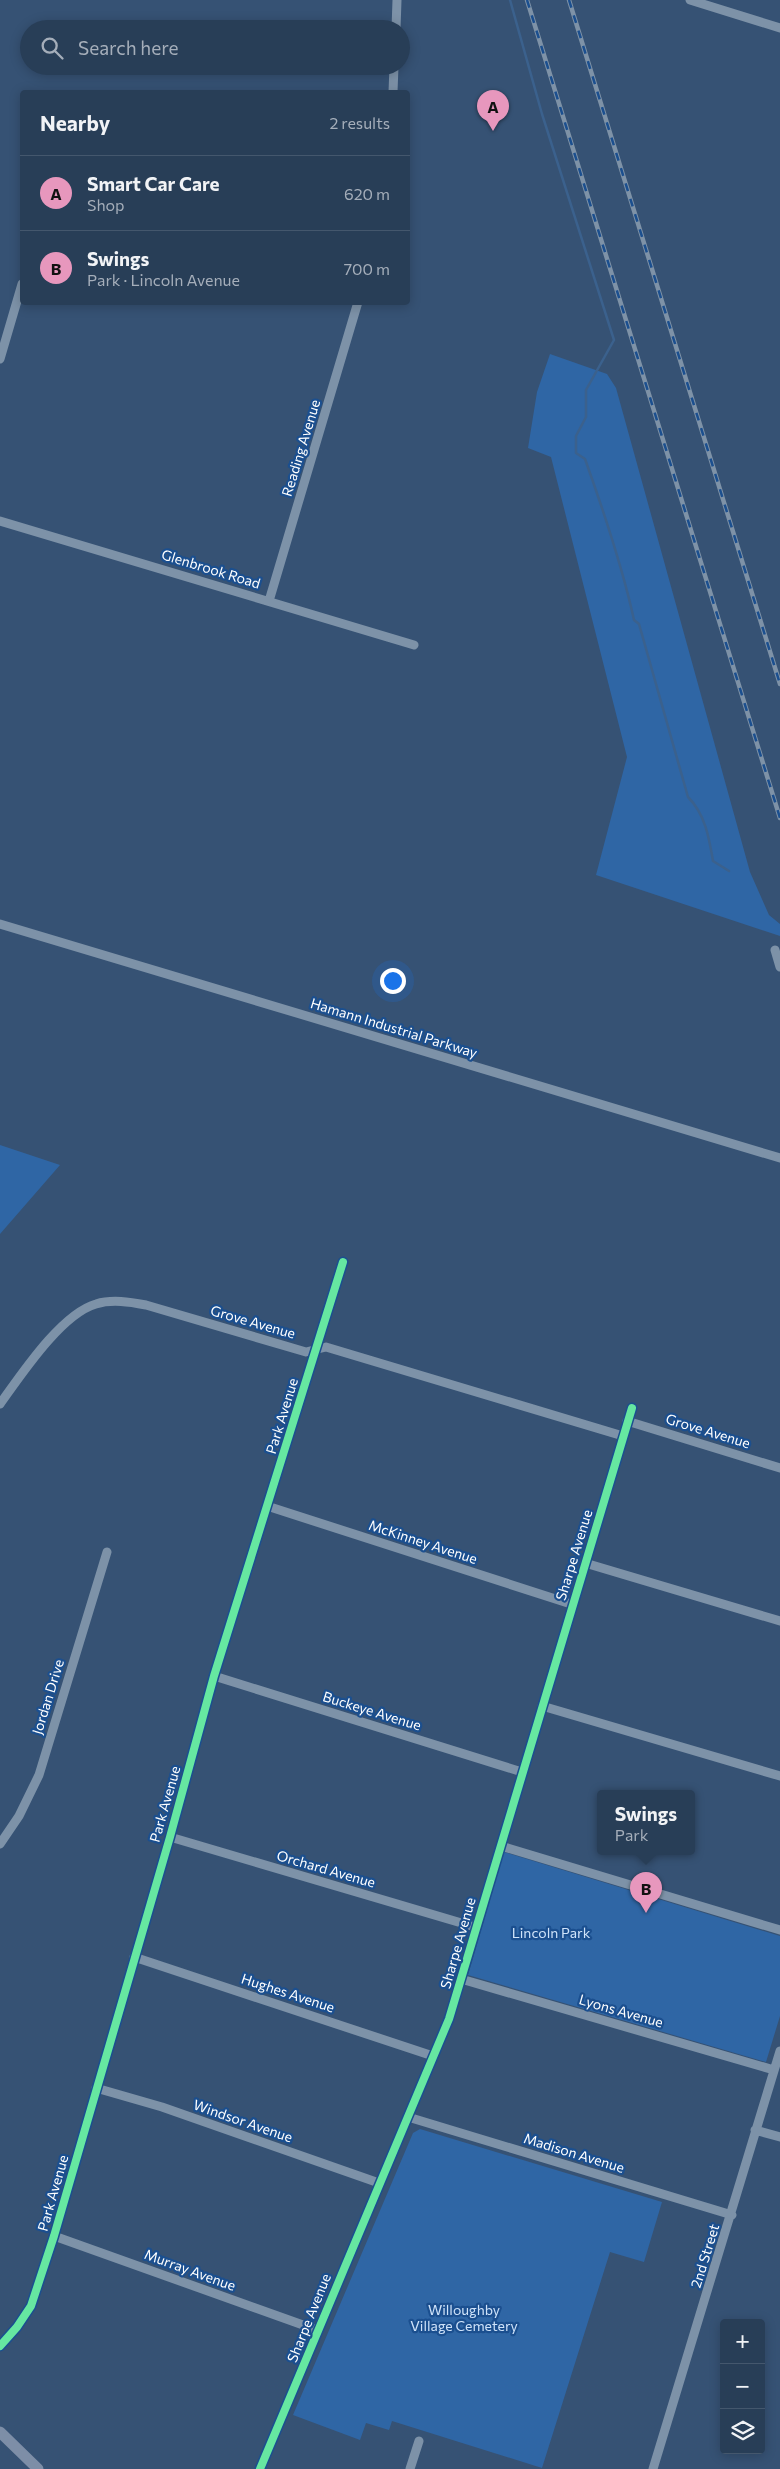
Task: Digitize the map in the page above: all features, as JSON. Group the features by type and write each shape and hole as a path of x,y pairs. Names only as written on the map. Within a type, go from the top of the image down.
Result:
{"main road":[{"path":"0,2432 38,2469"}],"street":[{"path":"396,20 397,0"},
{"path":"690,0 780,28"},
{"path":"393,90 394,75"},
{"path":"0,359 20,291"},
{"name":"Reading Avenue","path":"269,601 357,305"},
{"name":"Glenbrook Road","path":"0,521 414,645"},
{"name":"Hamann Industrial Parkway","path":"0,924 780,1158"},
{"path":"775,950 780,967"},
{"name":"Park Avenue","path":"0,2346 17,2327 31,2306 54,2236 170,1837 214,1676 343,1262"},
{"name":"Grove Avenue","path":"0,1404 66,1320 95,1304 123,1302 146,1305 306,1352 326,1347 623,1436"},
{"name":"Sharpe Avenue","path":"260,2469 448,2019 501,1846 571,1604 632,1408"},
{"name":"Grove Avenue","path":"627,1422 780,1468"},
{"name":"McKinney Avenue","path":"267,1506 571,1604"},
{"name":"Jordan Drive","path":"0,1844 19,1816 39,1775 107,1552"},
{"path":"585,1563 780,1620"},
{"name":"Buckeye Avenue","path":"214,1676 522,1772"},
{"path":"542,1706 780,1776"},
{"name":"Orchard Avenue","path":"170,1837 475,1928"},
{"path":"501,1846 780,1930"},
{"name":"Hughes Avenue","path":"134,1957 433,2056"},
{"name":"Lyons Avenue","path":"461,1978 774,2070"},
{"name":"2nd Street","path":"653,2469 732,2215 755,2130 780,2051"},
{"name":"Windsor Avenue","path":"96,2088 162,2107 379,2183"},
{"name":"Madison Avenue","path":"408,2117 732,2215"},
{"path":"755,2130 780,2137"},
{"name":"Murray Avenue","path":"54,2236 317,2330"},
{"path":"410,2469 419,2441"}],"green space":[{"path":"550,354 607,374 616,388 750,872 769,915 780,924 780,936 596,875 627,757 551,457 528,448 537,392"},
{"path":"0,1145 60,1165 0,1234"},
{"name":"Lincoln Park","path":"504,1852 780,1936 780,2016 766,2062 468,1975"},
{"name":"Willoughby Village Cemetery","path":"420,2129 662,2202 644,2262 610,2252 542,2468 392,2421 389,2430 366,2423 360,2440 293,2415 413,2133"}],"waterway":[{"path":"510,0 542,114 614,340 586,390 586,417 576,436 576,453 585,459 606,519 634,620 639,624 688,797 702,818 708,835 713,861 729,871"}],"railway":[{"path":"527,0 780,818"},
{"path":"569,0 780,684"}],"cycle path":[{"path":"0,2346 17,2327 31,2306 54,2236 170,1837 214,1676 343,1262"},
{"path":"260,2469 449,2019 632,1408"}],"place":[{"name":"Smart Car Care","path":"493,131"},
{"name":"Swings","path":"646,1913"}]}
